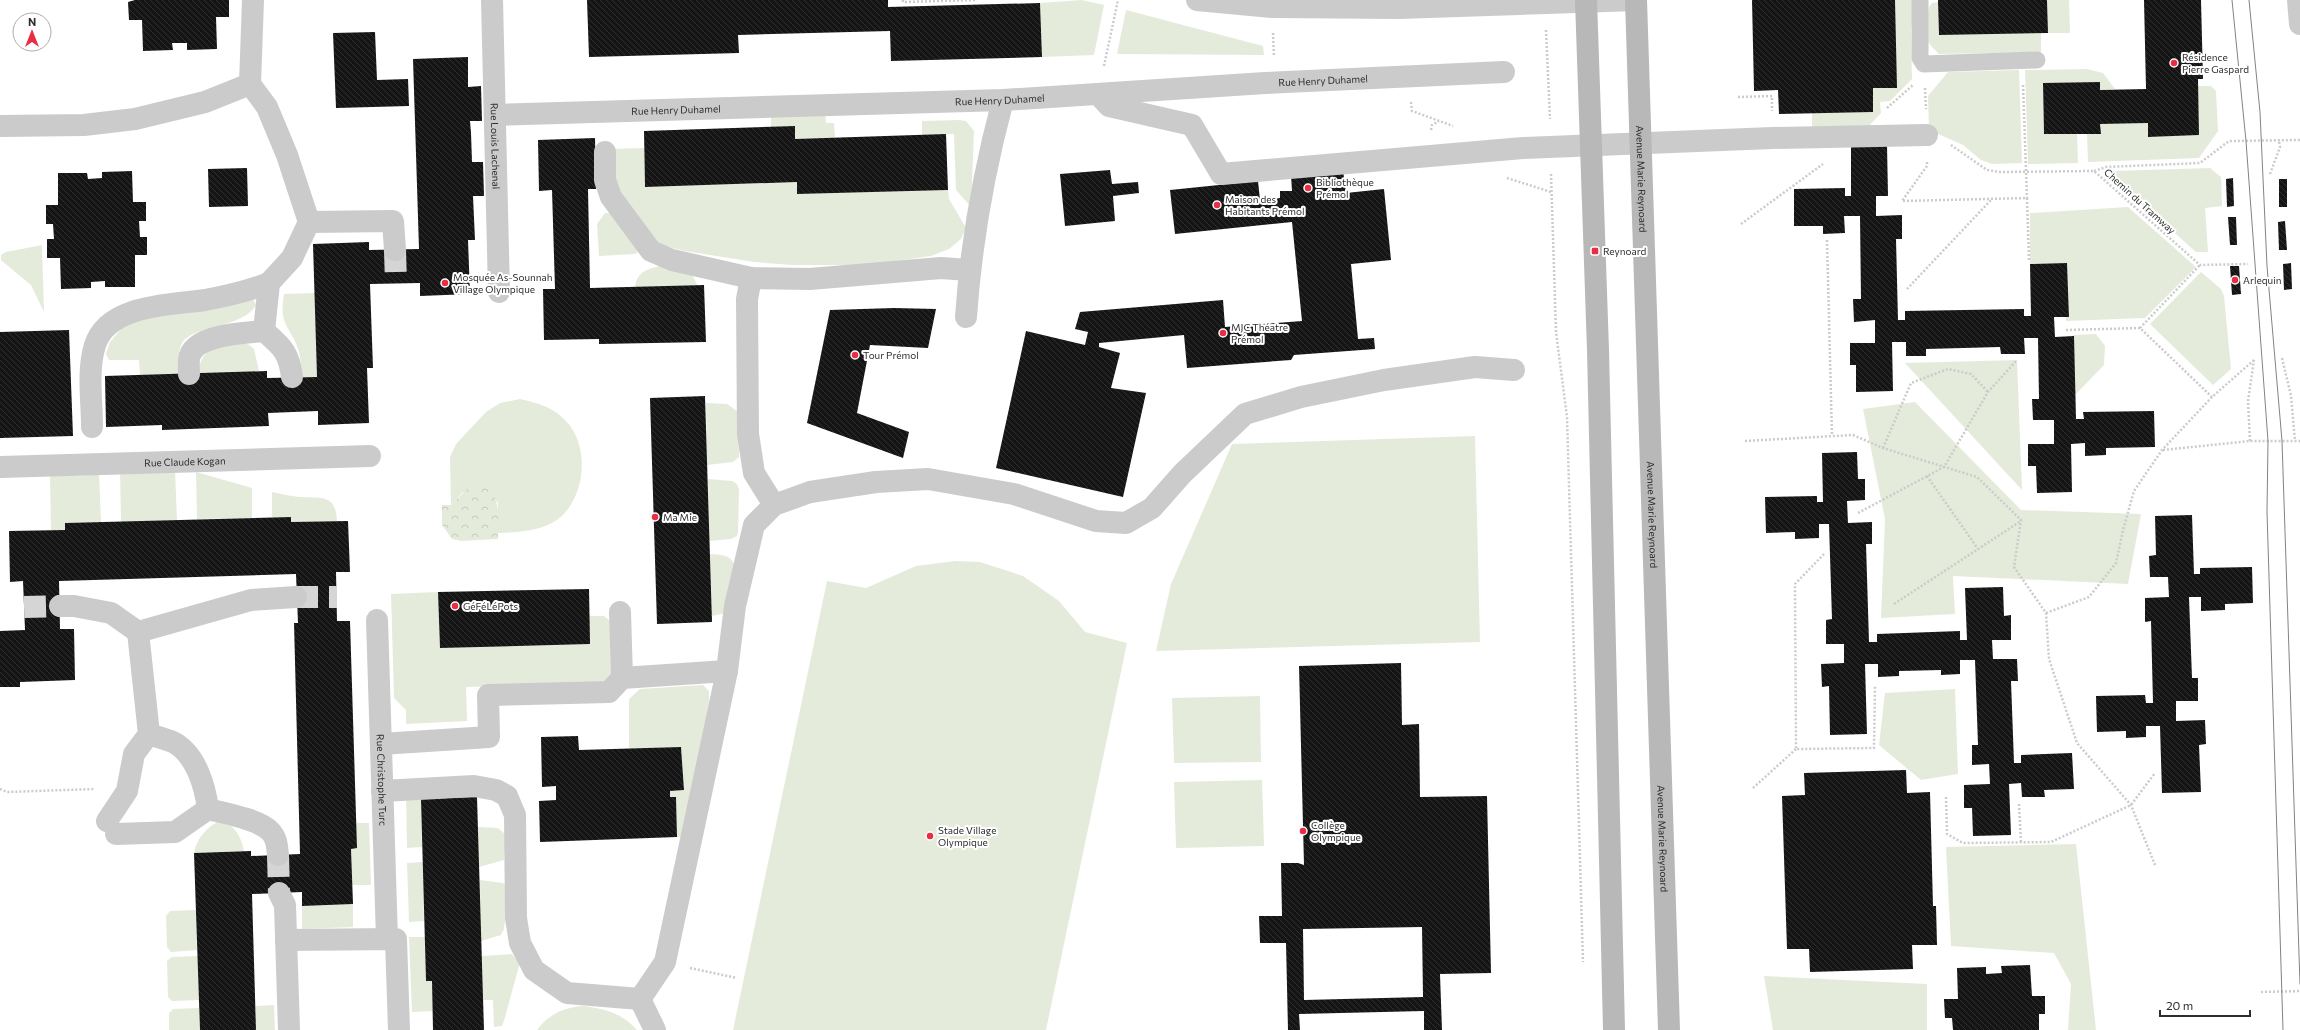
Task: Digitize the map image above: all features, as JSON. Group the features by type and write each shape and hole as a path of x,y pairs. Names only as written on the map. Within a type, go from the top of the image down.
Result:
{"main road":[{"name":"Avenue Marie Reynoard","path":"1636,0 1668,1030"},
{"path":"1586,1 1598,350 1614,1030"}],"street":[{"path":"92,427 90,364 95,343 107,326 134,310 247,291 269,283 292,258 309,222 286,155 267,107 250,84 253,0"},
{"name":"Rue Louis Lachenal","path":"492,0 499,292"},
{"path":"1197,0 1272,6 1399,8 1636,0"},
{"path":"2298,0 2300,24"},
{"name":"Rue Henry Duhamel","path":"495,115 1003,100 1103,100 1276,82 1504,72"},
{"path":"0,126 84,125 136,119 205,102 250,84"},
{"path":"966,316 969,270 991,146 1003,100"},
{"path":"1103,100 1192,125 1221,174 1523,148 1772,138 1927,135"},
{"path":"605,152 605,180 611,197 651,251 672,260 751,278 810,279 941,268 969,270"},
{"path":"309,222 394,221 395,250"},
{"path":"751,278 747,299 748,434 754,473 774,505"},
{"path":"264,331 269,283"},
{"path":"189,374 190,355 200,342 232,334 264,331 283,348 290,361 292,377"},
{"path":"640,999 665,962 727,671 735,606 754,525 774,505 810,492 876,482 929,470 1014,494 1096,522 1126,524 1152,508 1182,474 1245,414 1301,397 1384,380 1475,367 1514,370"},
{"name":"Rue Claude Kogan","path":"0,467 370,456"},
{"path":"138,632 251,600 296,597"},
{"path":"60,606 74,606 111,613 138,632 149,734 134,754 127,791 111,827 175,832 208,809 239,815 270,830 277,842 278,854"},
{"path":"620,612 622,678"},
{"name":"Rue Christophe Turc","path":"377,620 387,939"},
{"path":"381,744 489,738 488,695 609,692 622,678 727,671"},
{"path":"149,734 174,742 192,759 206,791 208,809"},
{"path":"382,791 474,786 496,790 507,796 515,815 516,918 520,944 534,970 567,993 640,999"},
{"path":"279,893 285,905 289,1030"},
{"path":"286,940 396,939 399,1030"},
{"path":"640,999 655,1028"}],"lane":[{"path":"1920,0 1920,58 1924,64 2029,61"}],"path":[{"path":"904,0 904,2 976,0"},
{"path":"1106,55 1118,0"},
{"path":"1544,3 1550,124"},
{"path":"1272,6 1276,82"},
{"path":"2029,61 2026,171 2029,260"},
{"path":"1738,98 1772,96"},
{"name":"Chemin du Tramway","path":"1927,135 1960,150 1987,170 2000,172 2094,171 2200,265"},
{"path":"2094,171 2106,167 2200,163 2229,141 2300,140"},
{"path":"2270,174 2280,147 2279,141"},
{"path":"1927,166 1902,202 2027,198"},
{"path":"1551,169 1556,332 1567,418 1584,966"},
{"path":"1907,289 1991,199"},
{"path":"1827,240 1832,436"},
{"path":"2066,330 2140,328 2200,265 2248,264"},
{"path":"2140,328 2212,397"},
{"path":"2282,358 2291,396 2295,441"},
{"path":"1858,513 1944,467 1988,392 2017,360"},
{"path":"2046,613 2089,597 2116,563 2122,530 2134,491 2162,450 2212,397 2254,360 2248,401 2250,441"},
{"path":"1883,448 1911,383 1948,369 1971,374 1988,392"},
{"path":"1746,441 1853,435 1883,448 1977,477 2021,520"},
{"path":"2162,450 2250,441 2300,441"},
{"path":"1927,476 1978,549"},
{"path":"2021,520 2014,567 2046,613 2049,659 2077,743 2131,805 2155,865"},
{"path":"1894,604 2021,520"},
{"path":"1796,748 1795,584 1824,554"},
{"path":"1753,788 1796,748 1874,748 1875,686"},
{"path":"1946,797 1947,834 1963,844 2052,842 2131,805 2155,773"},
{"path":"0,789 7,792 120,789 127,791"},
{"path":"2020,804 2020,843"},
{"path":"665,962 737,978"},
{"path":"2261,992 2300,991"}],"green space":[{"path":"1082,0 1104,5 1094,55 1042,57 1040,3"},
{"path":"1895,0 1914,0 1911,31 1912,79 1890,101 1880,102 1881,113 1867,128 1812,129 1812,113 1873,112 1873,88 1896,88"},
{"path":"2047,0 2069,0 2070,33 2048,33"},
{"path":"1938,2 1939,35 2041,33 2041,52 1939,54 1928,42 1925,33 1929,7 1932,3"},
{"path":"1126,10 1263,46 1264,55 1117,54"},
{"path":"2087,69 2103,73 2115,89 2100,90 2100,82 2043,84 2044,133 2077,133 2078,163 2028,164 2025,70"},
{"path":"2019,70 2022,163 1992,164 1981,160 1963,145 1929,130 1928,96 1948,72"},
{"path":"2198,86 2211,86 2216,91 2218,131 2199,158 2088,162 2087,134 2100,134 2100,124 2148,123 2149,137 2199,135"},
{"path":"825,111 826,123 834,123 835,138 795,139 795,126 771,127 771,113"},
{"path":"922,121 966,121 974,131 971,207 956,190 954,134 922,135"},
{"path":"644,148 645,187 797,182 797,194 948,190 949,199 966,228 961,239 949,249 931,256 868,265 792,265 754,262 685,251 656,244 620,203 610,149"},
{"path":"2210,168 2221,177 2222,206 2205,208 2208,252 2196,252 2112,177 2112,171"},
{"path":"2128,207 2196,267 2145,318 2066,321 2066,317 2069,317 2067,263 2030,264 2030,213"},
{"path":"605,213 613,213 639,251 635,254 599,256 597,224"},
{"path":"42,245 44,312 31,285 1,260 1,255 6,252"},
{"path":"660,266 678,268 687,271 691,274 697,285 635,287 638,278 643,272"},
{"path":"2201,272 2221,289 2224,296 2231,369 2213,385 2150,324"},
{"path":"315,293 317,377 301,377 301,361 299,352 284,320 284,294"},
{"path":"253,299 256,305 250,312 241,318 196,333 188,337 182,343 179,350 178,374 140,375 139,360 109,360 106,354 110,342 121,329 138,318"},
{"path":"2096,334 2105,346 2104,365 2075,395 2073,335"},
{"path":"228,343 248,344 254,349 259,371 199,373 201,361 207,352"},
{"path":"2017,360 2022,490 1905,363"},
{"path":"520,399 545,406 556,412 566,421 574,432 579,446 582,460 581,475 578,490 572,503 563,515 552,523 532,530 498,533 498,502 463,492 451,505 450,457 456,444 486,412 500,403"},
{"path":"1915,402 2021,510 2141,514 2128,584 1953,576 1955,614 1881,618 1885,519 1863,409"},
{"path":"706,403 727,404 737,411 739,457 733,462 707,465"},
{"path":"1475,436 1480,642 1156,651 1171,584 1232,444"},
{"path":"120,470 175,470 177,520 121,522"},
{"path":"99,472 101,522 65,523 65,530 51,530 50,476 82,476"},
{"path":"196,472 252,488 252,518 197,519"},
{"path":"708,479 732,481 737,484 739,490 738,532 737,536 731,539 709,541"},
{"path":"479,485 487,488 496,500 498,507 498,539 461,541 452,539 442,525 442,505 451,505 470,486"},
{"path":"272,492 296,497 326,499 334,506 337,521 291,522 291,517 272,517"},
{"path":"710,554 730,558 734,564 725,613 712,616"},
{"name":"Stade Village Olympique","path":"955,561 980,562 1023,576 1059,601 1085,632 1127,643 1046,1030 733,1030 827,581 866,588 916,566"},
{"path":"438,592 440,648 589,644 589,616 604,616 610,621 611,680 608,684 466,687 467,721 406,724 406,710 394,698 391,594"},
{"path":"703,685 709,691 709,701 692,808 684,836 677,837 676,797 670,797 670,791 684,790 681,747 629,749 629,699 640,689"},
{"path":"1955,689 1958,774 1921,780 1879,745 1885,693"},
{"path":"1260,696 1261,762 1174,763 1172,698"},
{"path":"1262,780 1264,846 1176,848 1174,782"},
{"path":"406,793 421,799 422,847 407,848"},
{"path":"221,820 234,828 237,832 244,851 194,853 195,847 203,833"},
{"path":"356,823 369,823 371,885 352,885 351,849"},
{"path":"478,827 498,828 506,835 504,860 479,867"},
{"path":"2076,844 2096,1030 2068,1030 2071,984 2054,953 1951,946 1946,847"},
{"path":"423,862 424,921 409,922 407,863"},
{"path":"480,880 503,883 509,890 504,929 501,935 481,941"},
{"path":"353,904 353,927 302,929 302,906"},
{"path":"196,910 197,950 171,952 167,947 166,916 170,911"},
{"path":"409,937 425,937 426,981 432,981 433,1011 412,1012"},
{"path":"512,954 518,961 519,966 502,1026 494,1027 493,1000 483,1000 482,956"},
{"path":"198,956 199,1000 172,1001 168,997 167,961 172,957"},
{"path":"1764,976 1927,984 1927,1030 1773,1030"},
{"path":"274,1005 275,1030 256,1030 256,1006"},
{"path":"582,1006 597,1008 619,1015 637,1030 537,1030 546,1020 557,1013 569,1008"},
{"path":"199,1008 200,1030 169,1030 169,1013 173,1009"}],"building":[{"path":"135,0 229,0 229,17 216,17 217,49 187,50 187,43 172,43 173,50 143,51 142,20 129,20 128,2"},
{"path":"587,0 888,0 888,7 1040,3 1042,57 891,61 890,31 738,35 739,53 589,57"},
{"path":"1752,0 1895,0 1897,88 1873,88 1873,112 1779,114 1778,90 1754,91"},
{"path":"1938,0 2047,0 2048,33 1939,35"},
{"name":"Résidence Pierre Gaspard","path":"2144,0 2201,0 2203,79 2198,79 2199,135 2148,137 2148,123 2100,124 2101,134 2044,134 2043,83 2100,82 2100,90 2146,89"},
{"path":"375,32 377,80 408,79 409,106 336,108 333,33"},
{"path":"468,57 468,87 481,86 482,121 470,121 472,162 483,162 484,196 473,196 475,240 468,240 470,294 420,296 420,283 370,284 373,368 367,368 369,423 318,425 318,411 268,413 269,426 162,430 162,425 106,427 105,376 267,371 267,378 317,377 313,244 369,242 369,250 419,249 413,59"},
{"path":"795,126 795,139 946,134 948,190 797,194 797,182 645,187 644,131"},
{"path":"595,138 596,189 588,189 590,288 704,285 706,342 599,344 599,339 544,340 543,289 555,289 552,190 539,191 538,140"},
{"path":"1851,145 1887,145 1888,196 1876,196 1876,216 1902,215 1902,239 1896,239 1898,320 1905,320 1905,311 2024,309 2024,316 2031,316 2030,264 2067,263 2069,317 2054,317 2055,337 2074,336 2076,419 2084,419 2083,412 2154,411 2155,447 2106,448 2106,455 2085,456 2085,443 2071,444 2072,492 2037,493 2036,466 2028,466 2028,444 2054,444 2054,420 2033,420 2032,399 2039,399 2038,338 2024,338 2025,354 2001,354 2000,347 1926,349 1926,356 1906,356 1906,342 1892,342 1893,391 1856,392 1856,365 1850,365 1850,343 1875,343 1875,320 1854,322 1853,299 1861,299 1860,216 1844,216 1845,233 1823,234 1823,226 1794,226 1794,189 1845,188 1845,196 1851,196"},
{"path":"247,168 248,206 209,207 208,169"},
{"path":"1110,170 1112,184 1138,182 1139,193 1113,196 1115,221 1065,226 1060,174"},
{"name":"MJC Théatre Prémol","path":"1343,170 1346,193 1384,189 1391,260 1351,264 1358,339 1374,338 1375,349 1294,355 1291,360 1187,368 1184,335 1099,343 1099,347 1120,353 1111,388 1146,393 1123,497 996,468 1026,331 1085,345 1088,332 1075,329 1080,312 1223,300 1225,327 1302,321 1292,222 1175,234 1170,190 1258,181 1260,200 1280,198 1280,191 1292,191 1291,175"},
{"path":"132,171 133,202 146,202 146,221 139,221 140,237 147,237 147,255 135,255 135,287 105,287 105,281 91,282 91,288 61,289 60,258 47,258 47,239 54,239 53,224 46,224 46,205 58,205 58,173 87,173 88,179 102,178 102,172"},
{"path":"2233,178 2234,206 2227,207 2226,179"},
{"path":"2279,179 2287,179 2287,207 2279,207"},
{"path":"2228,217 2236,217 2237,245 2230,245"},
{"path":"2285,221 2287,250 2279,250 2278,222"},
{"name":"Arlequin","path":"2291,263 2292,289 2284,290 2283,264"},
{"name":"Arlequin","path":"2230,266 2239,266 2241,294 2232,295"},
{"path":"894,308 936,309 928,348 870,345 857,413 909,432 903,458 807,423 830,310"},
{"path":"69,330 73,436 0,438 0,332"},
{"path":"705,396 712,622 657,624 650,398"},
{"path":"1857,452 1858,479 1865,479 1865,500 1847,501 1848,523 1872,522 1872,544 1866,544 1869,642 1877,642 1877,634 1960,631 1960,640 1967,640 1965,588 2003,587 2004,616 2011,615 2011,640 1992,640 1993,659 2017,659 2018,681 2011,681 2014,763 2021,763 2021,755 2072,753 2074,789 2044,790 2045,797 2022,797 2021,783 2009,784 2011,835 1973,836 1972,808 1964,808 1964,785 1990,784 1989,764 1972,765 1972,745 1978,745 1975,660 1960,660 1960,674 1941,675 1941,670 1899,671 1899,676 1878,677 1878,664 1865,664 1867,734 1830,735 1829,686 1822,687 1821,664 1844,663 1844,644 1826,644 1826,620 1832,619 1829,524 1819,524 1819,538 1795,539 1795,532 1766,533 1765,497 1817,496 1817,502 1823,502 1822,453"},
{"path":"2192,515 2194,574 2200,574 2200,568 2252,567 2253,603 2225,604 2225,610 2201,611 2201,597 2189,597 2192,678 2198,678 2198,701 2176,701 2176,721 2205,720 2206,744 2199,745 2201,792 2162,793 2160,726 2146,726 2146,737 2126,738 2126,731 2097,732 2096,696 2145,695 2146,703 2153,703 2151,621 2145,622 2145,598 2169,597 2168,577 2150,577 2149,556 2156,555 2155,516"},
{"path":"291,517 291,522 348,521 350,572 336,572 337,621 350,621 357,848 351,849 353,904 302,906 302,892 252,894 256,1030 200,1030 194,853 251,851 251,856 300,854 294,623 298,623 296,574 59,581 60,629 74,629 75,680 20,682 20,687 0,687 0,631 25,630 23,581 10,582 9,531 65,530 65,523"},
{"path":"589,589 590,644 440,648 438,592"},
{"path":"1401,663 1402,725 1419,724 1420,797 1487,796 1491,973 1440,974 1442,1030 1424,1030 1424,1011 1299,1014 1300,1030 1288,1030 1286,943 1260,943 1259,916 1282,916 1281,863 1298,863 1304,865 1299,666","holes":["1422,927 1423,997 1304,1000 1303,929"]},
{"path":"578,736 579,750 681,747 684,790 670,791 670,797 676,797 677,837 540,842 539,801 556,800 556,786 542,787 541,737"},
{"path":"1906,770 1907,793 1930,792 1933,906 1936,906 1937,945 1912,945 1913,969 1810,972 1809,949 1787,949 1782,796 1805,795 1804,773"},
{"path":"477,797 484,1030 433,1030 432,981 426,981 421,799"},
{"path":"2030,965 2032,996 2045,996 2045,1014 2039,1014 2039,1030 1953,1030 1952,1018 1945,1018 1944,999 1958,999 1957,968 1986,967 1986,974 2002,973 2001,966"}],"tunnel":[{"path":"395,250 396,283"},
{"path":"296,597 337,597"},
{"path":"24,607 60,606"},
{"path":"278,855 279,893"}],"tram line":[{"path":"2232,0 2246,141 2268,441 2267,512 2283,1030"},
{"path":"2249,0 2260,112 2267,266 2282,441 2300,984"}],"place":[{"name":"Résidence Pierre Gaspard","path":"2174,63"},
{"name":"Bibliothèque Prémol","path":"1308,188"},
{"name":"Maison des Habitants Prémol","path":"1217,205"},
{"name":"Reynoard","path":"1595,251"},
{"name":"Arlequin","path":"2235,280"},
{"name":"Mosquée As-Sounnah Village Olympique","path":"445,283"},
{"name":"MJC Théatre Prémol","path":"1223,333"},
{"name":"Tour Prémol","path":"855,355"},
{"name":"Ma Mie","path":"655,517"},
{"name":"GéFéLéPots","path":"455,606"},
{"name":"Collège Olympique","path":"1303,831"},
{"name":"Stade Village Olympique","path":"930,836"}]}
